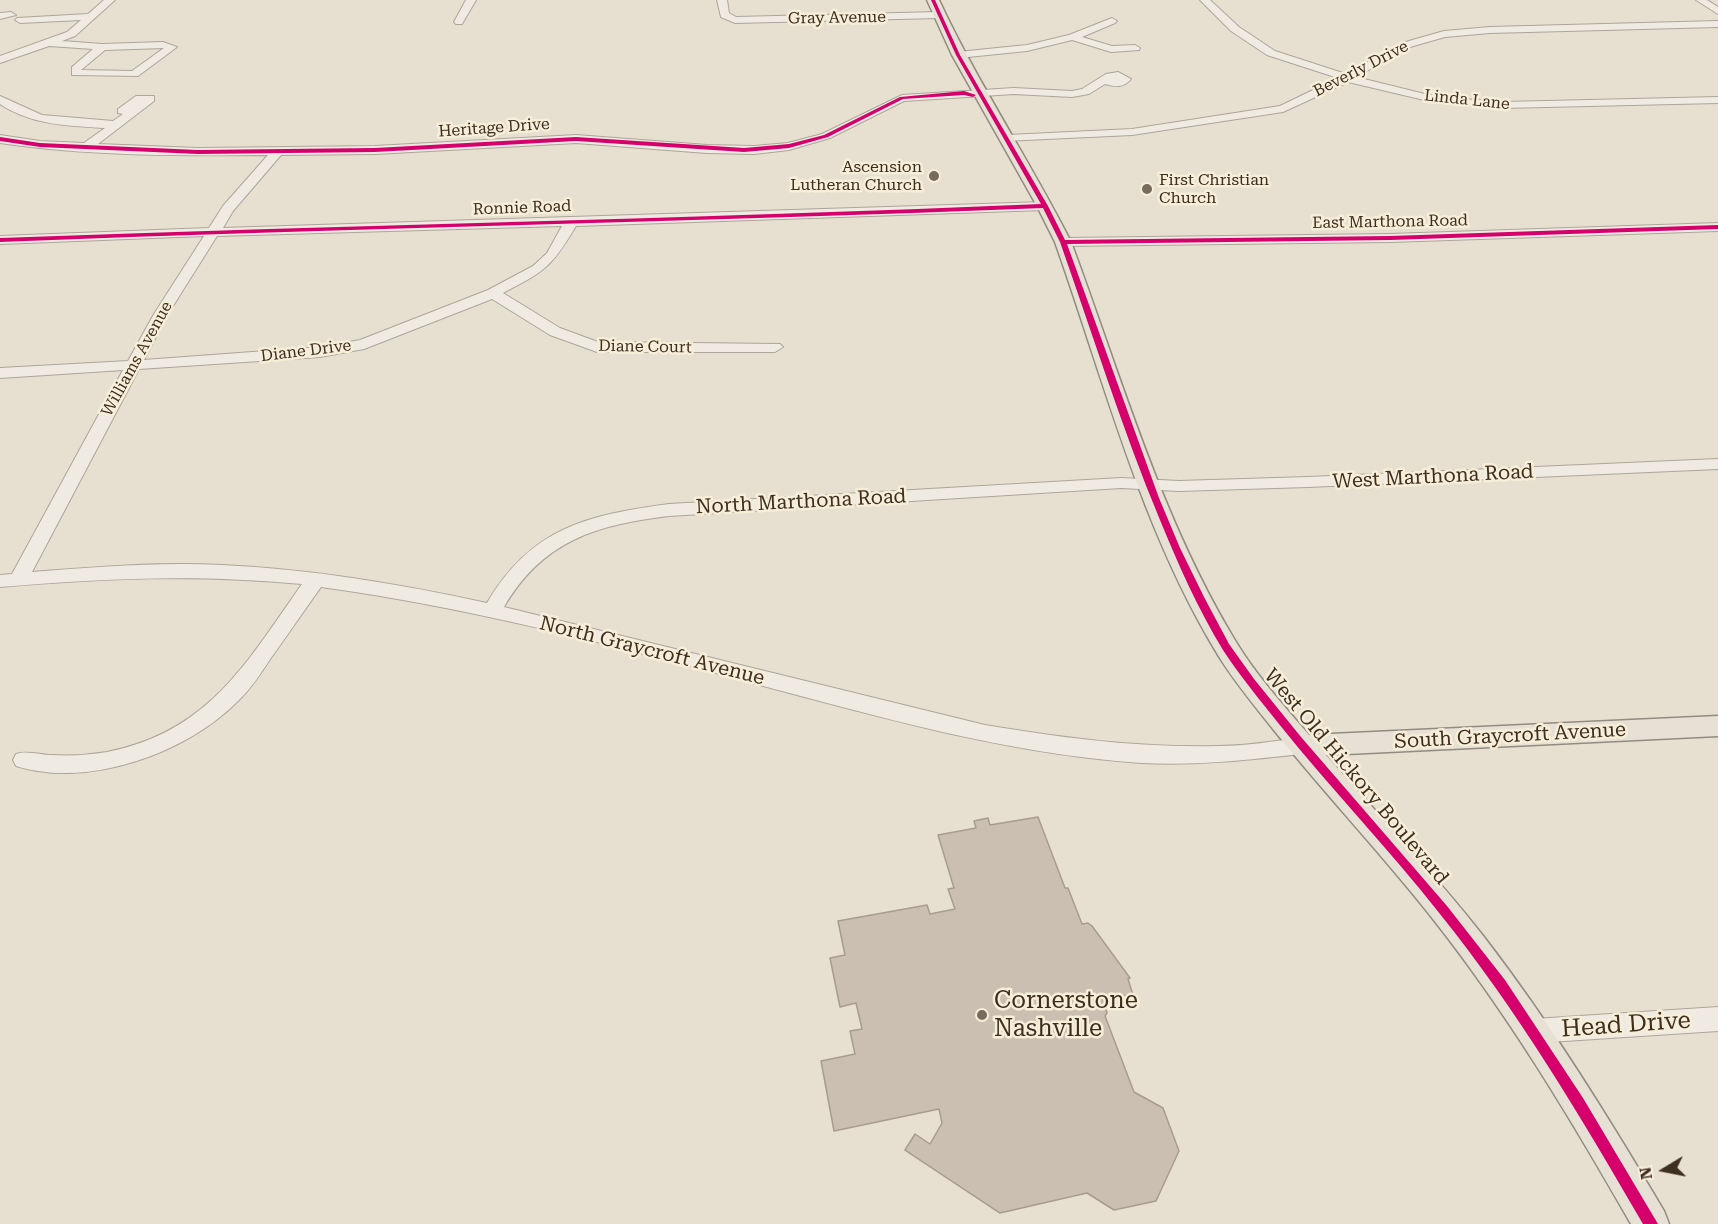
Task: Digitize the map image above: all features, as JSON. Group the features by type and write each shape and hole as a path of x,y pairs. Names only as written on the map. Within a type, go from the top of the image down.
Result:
{"main road":[{"name":"West Old Hickory Boulevard","path":"933,0 976,95 1008,139 1046,206 1063,242 1149,484 1184,568 1226,647 1301,746 1444,910 1484,961 1534,1031 1651,1224"},
{"name":"South Graycroft Avenue","path":"1301,746 1718,726"}],"street":[{"path":"0,60 50,44 71,34 110,0"},
{"path":"459,22 471,0"},
{"name":"Gray Avenue","path":"723,0 724,15 735,20 831,13 939,15"},
{"name":"Linda Lane","path":"1205,0 1235,29 1264,49 1347,78 1437,100 1488,105 1718,100"},
{"path":"1701,0 1718,11"},
{"path":"0,16 90,17"},
{"path":"958,55 1027,48 1072,37 1112,21"},
{"name":"Beverly Drive","path":"1008,139 1132,132 1287,107 1347,78 1406,45 1444,34 1490,30 1718,24"},
{"path":"1072,37 1111,49 1135,48"},
{"path":"50,44 172,47 134,74 76,73 76,69 102,47"},
{"name":"Heritage Drive","path":"0,139 33,144 87,147 277,152 395,150 568,139 725,150 764,149 789,146 826,136 890,105 968,100 976,95 1014,91 1072,94 1085,92 1104,79"},
{"path":"0,99 14,109 39,117 116,125"},
{"path":"87,147 132,112"},
{"name":"Williams Avenue","path":"9,580 161,314 213,230 277,152"},
{"name":"Ronnie Road","path":"0,240 213,230 1046,206"},
{"name":"Diane Drive","path":"0,373 333,351 388,337 493,293 538,269 552,255 573,221"},
{"name":"East Marthona Road","path":"1063,242 1390,238 1718,227"},
{"name":"Diane Court","path":"493,293 546,328 575,342 597,347 775,347"},
{"name":"West Marthona Road","path":"1149,484 1179,486 1308,482 1718,464"},
{"name":"North Marthona Road","path":"492,612 503,589 542,549 573,532 604,519 669,510 1121,483 1149,484"},
{"name":"North Graycroft Avenue","path":"9,580 159,571 250,572 316,579 374,587 492,612 679,656 902,716 1022,741 1123,753 1194,756 1258,753 1301,746"},
{"path":"24,760 44,765 83,764 111,759 184,732 230,697 316,579"},
{"name":"Head Drive","path":"1534,1031 1718,1019"}],"building":[{"name":"Cornerstone Nashville","path":"1038,817 1065,888 1068,888 1082,924 1088,923 1092,926 1130,978 1128,979 1133,995 1102,997 1107,1013 1105,1016 1134,1092 1163,1108 1179,1151 1156,1201 1114,1210 1087,1193 1000,1213 905,1150 915,1134 930,1144 942,1123 939,1109 834,1131 821,1061 855,1054 850,1031 862,1029 856,1003 840,1007 830,958 845,955 838,921 927,905 930,914 955,909 948,889 954,888 938,835 976,828 974,821 988,818 990,825"}],"cycle path":[{"path":"933,0 958,55 1045,206 1063,242 1155,498 1199,597 1225,645 1297,740 1443,909 1500,984 1579,1102 1651,1224"},
{"path":"0,139 40,145 198,152 375,150 576,139 744,150 789,146 826,136 902,98 964,93 973,95"},
{"path":"0,240 1045,206"},
{"path":"1063,242 1390,238 1718,227"}],"place":[{"name":"Ascension Lutheran Church","path":"934,176"},
{"name":"First Christian Church","path":"1147,189"},
{"name":"Cornerstone Nashville","path":"982,1015"}]}
